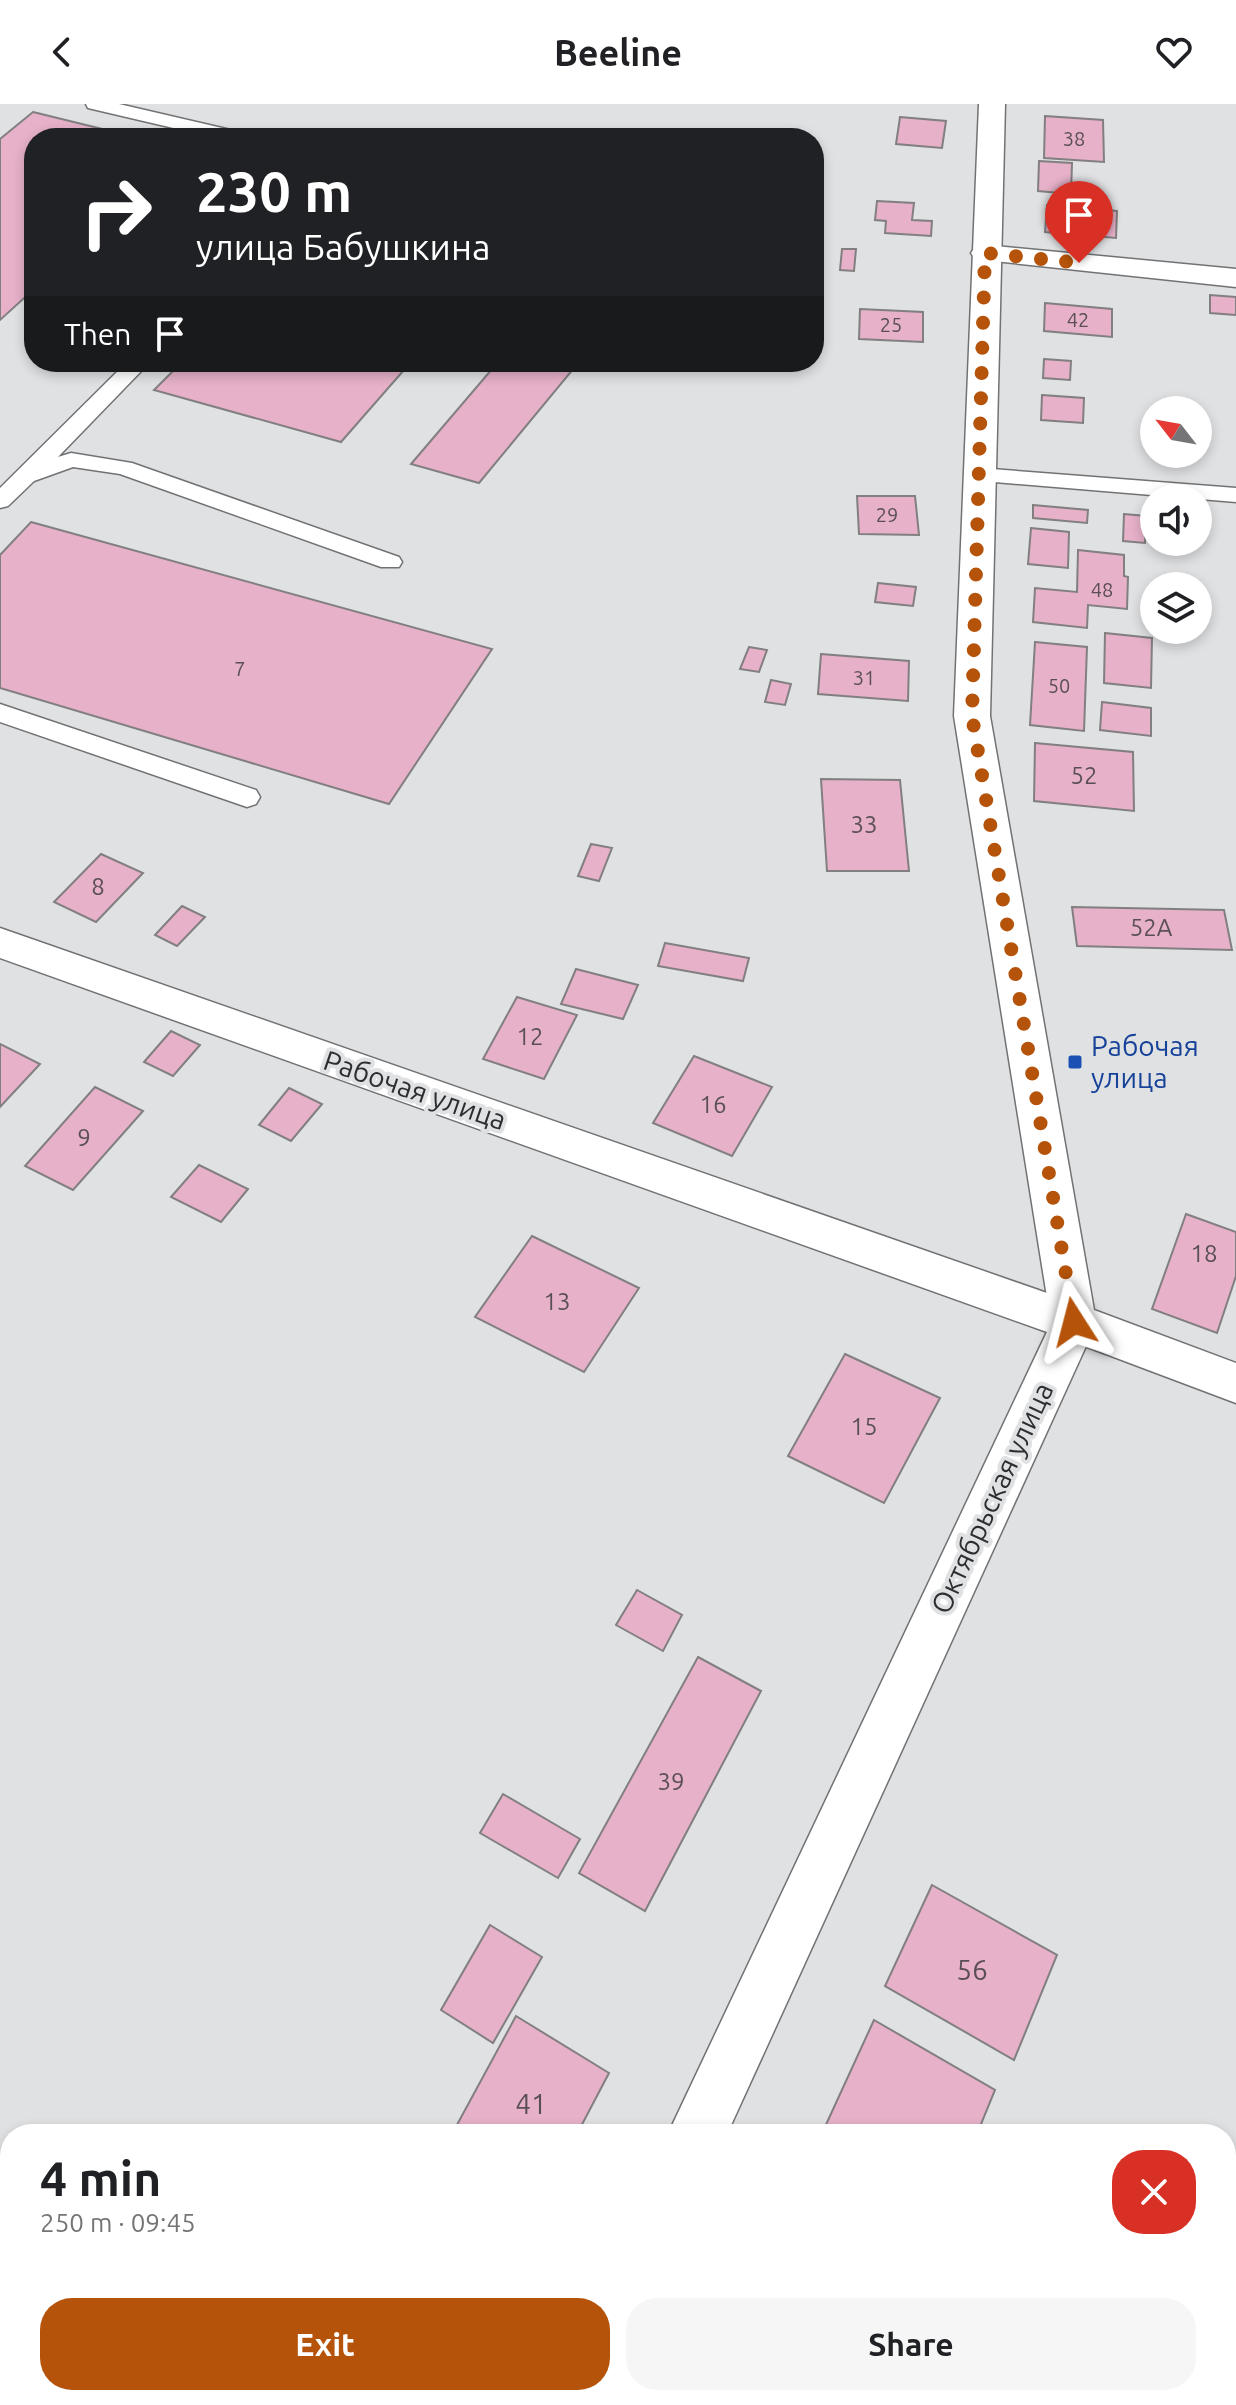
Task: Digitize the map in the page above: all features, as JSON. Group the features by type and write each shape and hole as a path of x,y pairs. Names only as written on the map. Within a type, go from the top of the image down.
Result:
{"street":[{"path":"992,104 972,716 1074,1322"},
{"path":"985,253 1236,278"},
{"name":"Рабочая улица","path":"0,943 1074,1322 1236,1383"},
{"name":"Октябрьская улица","path":"702,2124 1074,1322"}],"lane":[{"path":"95,104 198,128"},
{"path":"0,501 129,372"},
{"path":"26,476 71,460 124,468 390,562"},
{"path":"978,475 1236,495"},
{"path":"0,713 247,797"}],"building":[{"path":"33,112 98,128 24,128 24,298 0,320 0,139"},
{"path":"1045,116 1103,120 1104,162 1044,158"},
{"path":"900,117 946,121 942,148 896,144"},
{"path":"1039,161 1072,163 1071,194 1038,191"},
{"path":"877,201 914,203 912,220 932,221 931,236 885,233 886,221 875,220"},
{"path":"1047,205 1117,211 1116,238 1045,232"},
{"path":"842,249 856,249 854,271 840,270"},
{"path":"1210,295 1236,297 1236,315 1210,313"},
{"path":"1045,303 1112,309 1112,337 1044,331"},
{"path":"860,309 923,312 923,342 859,339"},
{"path":"1044,359 1071,361 1070,380 1043,378"},
{"path":"172,372 402,372 341,442 154,390"},
{"path":"489,372 571,372 479,483 411,464"},
{"path":"1042,395 1084,398 1083,423 1041,420"},
{"path":"857,496 915,496 919,535 859,534"},
{"path":"1033,505 1088,510 1087,523 1033,518"},
{"path":"1124,514 1140,515 1140,543 1123,541"},
{"path":"31,522 492,649 389,804 0,688 0,555"},
{"path":"1031,528 1069,532 1068,568 1028,564"},
{"path":"1078,550 1124,555 1124,576 1128,577 1127,609 1088,605 1087,628 1033,622 1035,588 1077,592"},
{"path":"878,583 916,587 913,606 875,602"},
{"path":"1105,633 1140,637 1140,644 1152,644 1151,688 1104,683"},
{"path":"1035,642 1087,647 1084,731 1030,725"},
{"path":"749,647 767,650 759,672 740,669"},
{"path":"821,654 909,661 908,701 818,694"},
{"path":"771,680 791,684 785,705 765,702"},
{"path":"1102,702 1151,708 1151,736 1100,730"},
{"path":"1035,743 1133,752 1134,811 1034,801"},
{"path":"821,779 900,780 909,871 827,871"},
{"path":"591,844 612,848 599,881 578,876"},
{"path":"101,854 143,873 96,922 54,902"},
{"path":"182,906 205,917 177,946 155,935"},
{"path":"1072,907 1224,910 1232,950 1077,946"},
{"path":"665,943 749,958 743,981 658,966"},
{"path":"576,969 638,985 623,1019 561,1004"},
{"path":"517,997 577,1015 544,1079 483,1059"},
{"path":"171,1031 200,1045 173,1076 144,1062"},
{"path":"0,1044 40,1064 0,1107"},
{"path":"694,1056 772,1087 732,1156 653,1123"},
{"path":"95,1087 143,1111 73,1190 25,1166"},
{"path":"289,1088 322,1104 291,1141 259,1125"},
{"path":"199,1165 248,1189 221,1222 171,1197"},
{"path":"1186,1214 1236,1232 1236,1276 1217,1333 1152,1309"},
{"path":"532,1236 639,1288 584,1372 475,1317"},
{"path":"845,1354 940,1398 884,1503 788,1456"},
{"path":"637,1590 682,1615 663,1651 616,1625"},
{"path":"698,1657 761,1691 645,1911 579,1873"},
{"path":"503,1794 580,1839 558,1878 480,1833"},
{"path":"932,1885 1057,1955 1014,2060 885,1986"},
{"path":"490,1925 542,1957 493,2043 441,2010"},
{"path":"516,2016 609,2073 582,2124 457,2124"},
{"path":"874,2020 995,2090 981,2124 826,2124"}],"place":[{"name":"Рабочая улица","path":"1075,1062"}],"route":[{"path":"1074,1322 972,716 985,253 1079,263"}]}
